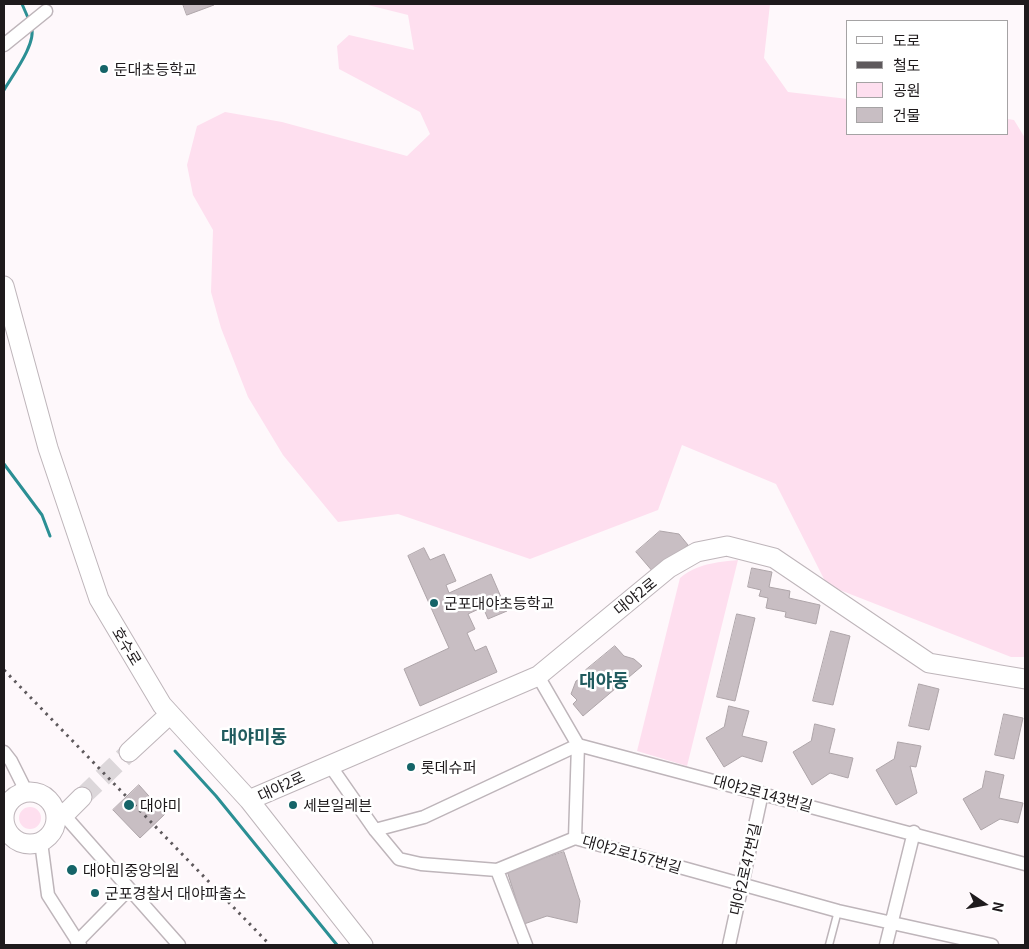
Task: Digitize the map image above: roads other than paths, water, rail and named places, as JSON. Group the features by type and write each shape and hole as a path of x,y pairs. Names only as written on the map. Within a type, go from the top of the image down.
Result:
{"street":[{"path":"7,44 46,12"},
{"name":"호수로","path":"4,286 48,448 99,599 162,705 249,800 363,945"},
{"name":"대야2로","path":"249,800 329,764 538,676 669,568 697,552 727,546 774,558 929,663 1025,679"},
{"path":"538,676 578,745 575,838"},
{"path":"129,752 170,714"},
{"path":"375,830 424,817 578,745"},
{"name":"대야2로143번길","path":"578,745 914,832 1025,864"},
{"path":"4,752 28,792"},
{"name":"대야2로157번길","path":"329,764 375,830 399,859 421,864 497,870 575,838 838,911 893,922 968,942 992,945"},
{"path":"82,797 60,815 53,831 42,842 9,846 8,831 4,822 5,811 10,802 28,792 43,796 54,807 60,815 129,889 177,945"},
{"name":"대야2로47번길","path":"729,945 762,793"},
{"path":"886,945 914,832"},
{"path":"42,842 48,895 78,944 129,889"},
{"path":"497,870 526,945"}],"lane":[{"path":"829,945 838,911"}],"waterway":[{"path":"22,4 29,20"},
{"path":"4,90 28,50 31,41 31,26"},
{"path":"4,464 42,515 50,536"},
{"path":"175,751 216,796 337,945"}],"tunnel":[{"path":"82,797 129,752"}],"railway":[{"path":"4,670 270,945"}],"place":[{"name":"둔대초등학교","path":"104,69"},
{"name":"군포대야초등학교","path":"434,603"},
{"name":"롯데슈퍼","path":"411,767"},
{"name":"대야미","path":"129,805"},
{"name":"세븐일레븐","path":"293,805"},
{"name":"대야미중앙의원","path":"72,870"},
{"name":"군포경찰서 대야파출소","path":"95,893"}],"district":[{"name":"대야동","path":"604,680"},
{"name":"대야미동","path":"254,736"}]}
